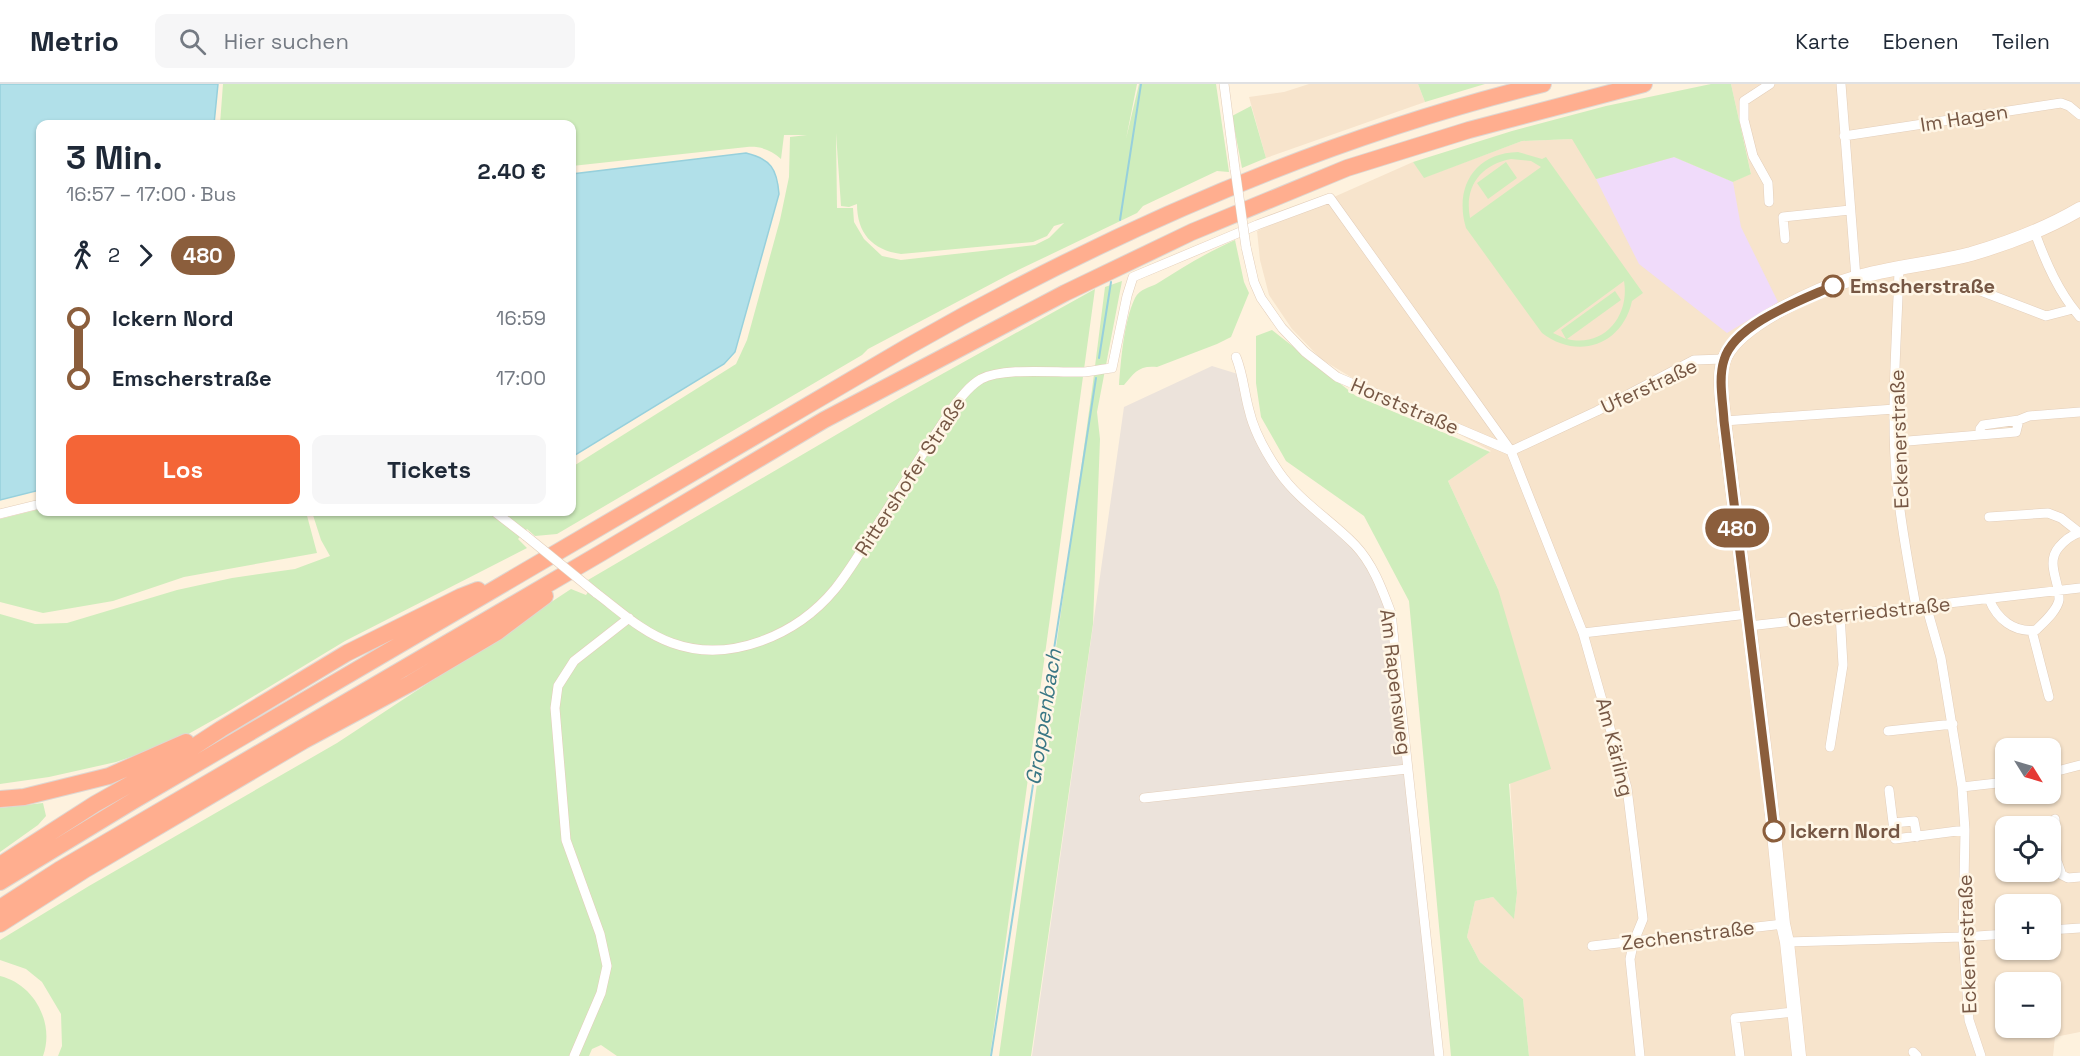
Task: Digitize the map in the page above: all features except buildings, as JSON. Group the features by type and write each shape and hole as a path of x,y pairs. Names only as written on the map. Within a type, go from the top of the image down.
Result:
{"highway":[{"path":"0,882 133,801 515,577 927,336 1027,281 1183,208 1263,176 1393,129 1506,93 1543,84"},
{"path":"0,908 59,870 834,415 1055,299 1192,232 1347,168 1469,130 1644,84"},
{"path":"0,924 86,869 303,741 411,683 497,632 601,553"},
{"path":"0,865 96,804 175,759 346,653 460,597 515,577"},
{"path":"0,799 24,797 109,776 199,736 221,729"}],"main road":[{"name":"Uferstraße","path":"1724,359 1738,338 1756,324 1835,285 1856,278 1971,254 2035,233 2080,209"},
{"path":"1724,359 1722,393 1724,421 1799,1056"}],"street":[{"name":"Horststraße","path":"1224,84 1246,246 1254,282 1272,315 1305,352 1337,377 1511,451"},
{"path":"1769,202 1768,183 1753,156 1744,120 1744,101 1770,84"},
{"path":"1841,84 1856,278"},
{"name":"Im Hagen","path":"1844,136 2061,103 2070,106 2080,115"},
{"name":"Rittershofer Straße","path":"500,516 596,593 653,634 672,643 695,649 723,650 756,643 802,620 833,591 961,395 974,384 992,375 1021,372 1086,372 1112,368 1133,277 1257,225 1330,198 1345,218"},
{"path":"1785,239 1783,217 1850,210"},
{"name":"Horststraße","path":"1345,218 1511,451"},
{"path":"2035,233 2047,266 2080,317"},
{"name":"Eckenerstraße","path":"1899,269 1895,409 1897,483 1907,556 1921,606 1941,658 1953,724 1962,787 1965,830 1963,937 1969,1020 1981,1056"},
{"path":"1965,285 2046,316 2073,309"},
{"name":"Am Rapensweg","path":"1236,357 1249,412 1261,443 1280,474 1356,546 1373,568 1391,614 1439,1056"},
{"name":"Uferstraße","path":"1511,451 1597,411 1694,360 1724,359"},
{"path":"1724,421 1895,409"},
{"path":"1896,442 1980,435 1983,425 2019,420 2029,416 2080,412"},
{"name":"Am Kärling","path":"1511,451 1583,633 1627,788 1643,919 1630,959 1640,1056"},
{"path":"0,514 36,505"},
{"path":"1989,517 2048,513 2061,518 2079,533"},
{"path":"1989,599 1994,610 2008,624 2020,631 2037,630 2056,608 2059,601 2052,564 2054,553 2069,536 2079,533"},
{"name":"Oesterriedstraße","path":"1583,633 1840,614 2080,588"},
{"path":"1830,747 1843,665 1840,614"},
{"path":"574,1056 601,993 607,966 600,934 566,840 555,708 558,686 574,661 629,618"},
{"path":"2032,631 2049,697"},
{"path":"1887,731 1953,724"},
{"path":"2061,770 2080,765"},
{"name":"Am Rapensweg","path":"1144,798 1407,769"},
{"path":"1962,787 1995,783"},
{"path":"1888,790 1895,839 1965,830"},
{"path":"1893,822 1914,820 1917,837"},
{"path":"2061,872 2068,878 2080,877"},
{"name":"Zechenstraße","path":"1592,946 1783,924"},
{"path":"2061,929 2080,928"},
{"path":"1787,942 1995,935"},
{"path":"1740,1056 1735,1018 1794,1012"}],"shaded area":[{"path":"1309,84 1418,84 1425,102 1266,158 1249,97 1284,92"},
{"path":"1731,84 2080,84 2080,1032 2061,1036 2061,972 1995,972 1995,1038 2055,1038 2053,1056 1529,1056 1523,999 1480,962 1467,937 1475,901 1493,897 1514,918 1517,893 1498,589 1448,481 1491,451 1359,382 1321,359 1292,329 1269,295 1260,260 1257,231 1413,162 1425,177 1522,141 1572,139 1674,157 1733,182 1751,173"},
{"path":"1674,157 1733,182 1741,227 1778,302 1727,333 1639,264 1596,179"},
{"path":"1212,366 1241,375 1249,412 1280,474 1356,546 1384,594 1400,702 1439,1056 1032,1056 1124,407"}],"green space":[{"path":"223,84 1137,84 1126,139 1139,84 1216,84 1229,172 1217,171 1143,206 1137,213 1010,274 868,349 862,355 557,534 535,536 527,529 518,539 527,548 345,641 174,742 116,762 49,777 0,784 0,614 35,624 67,623 177,590 232,578 295,569 330,556 321,540 313,516 576,516 576,464 736,364 747,340 780,220 789,177 790,137 807,135 784,135 781,159 766,149 747,147 576,166 576,120 220,120","holes":["836,133 841,206 849,207 857,204 863,232 874,244 882,249 901,254 1033,242 1047,236 1054,226 1064,223 1049,238 1035,245 901,260 882,256 864,239 854,222 853,208 837,208"]},
{"path":"1418,84 1485,84 1425,102"},
{"path":"1711,84 1731,84 1751,174 1733,182 1674,157 1596,179 1572,139 1522,141 1424,178 1413,162 1512,131 1606,106"},
{"path":"1251,106 1266,158 1242,168 1232,116"},
{"path":"1518,152 1542,159 1546,157 1643,293 1632,301 1619,329 1608,338 1583,347 1569,346 1542,333 1466,228 1463,199 1471,175 1479,166 1503,154","holes":["1511,159 1531,161 1541,167 1470,218 1470,197 1477,179 1491,166","1624,281 1623,306 1612,327 1603,334 1580,341 1567,339 1621,300 1615,291 1561,330 1566,339 1553,333"]},
{"path":"1506,162 1517,178 1488,199 1477,183"},
{"path":"1235,240 1244,282 1249,293 1231,337 1157,367 1141,369 1124,385 1119,385 1126,329 1131,307 1137,295 1142,290"},
{"path":"1122,281 1097,412 1100,439 1093,624 1031,1056 999,1056 1105,287"},
{"path":"1095,289 990,1056 617,1056 601,1045 592,1049 589,1056 58,1056 62,1046 61,1014 42,982 26,969 0,960 0,940 337,743 571,589 586,595 593,585 588,580 899,398"},
{"path":"1272,330 1356,396 1490,452 1448,481 1498,589 1551,769 1509,784 1517,893 1514,919 1493,897 1475,901 1467,937 1480,962 1523,999 1529,1056 1451,1056 1409,601 1364,516 1286,461 1261,417 1256,383 1256,336"},
{"path":"36,510 36,516 307,516 317,553 184,577 113,601 43,613 0,602 0,519"},
{"path":"43,803 46,816 38,825 0,852 0,808"},
{"path":"0,976 23,987 39,1007 46,1031 43,1056 0,1056"}],"water":[{"path":"0,84 218,84 214,120 36,120 36,491 0,500"},
{"path":"746,153 761,158 771,166 777,178 779,194 735,352 724,364 576,455 576,174"}],"waterway":[{"name":"Groppenbach","path":"1120,220 1141,84"},
{"name":"Groppenbach","path":"1099,358 1111,282"},
{"name":"Groppenbach","path":"991,1056 1096,378"}],"bus line":[{"name":"480","path":"1774,831 1724,421 1722,393 1724,359 1738,338 1756,324 1833,286"}],"place":[{"name":"Emscherstraße","path":"1833,286"},
{"name":"Ickern Nord","path":"1774,831"}]}
